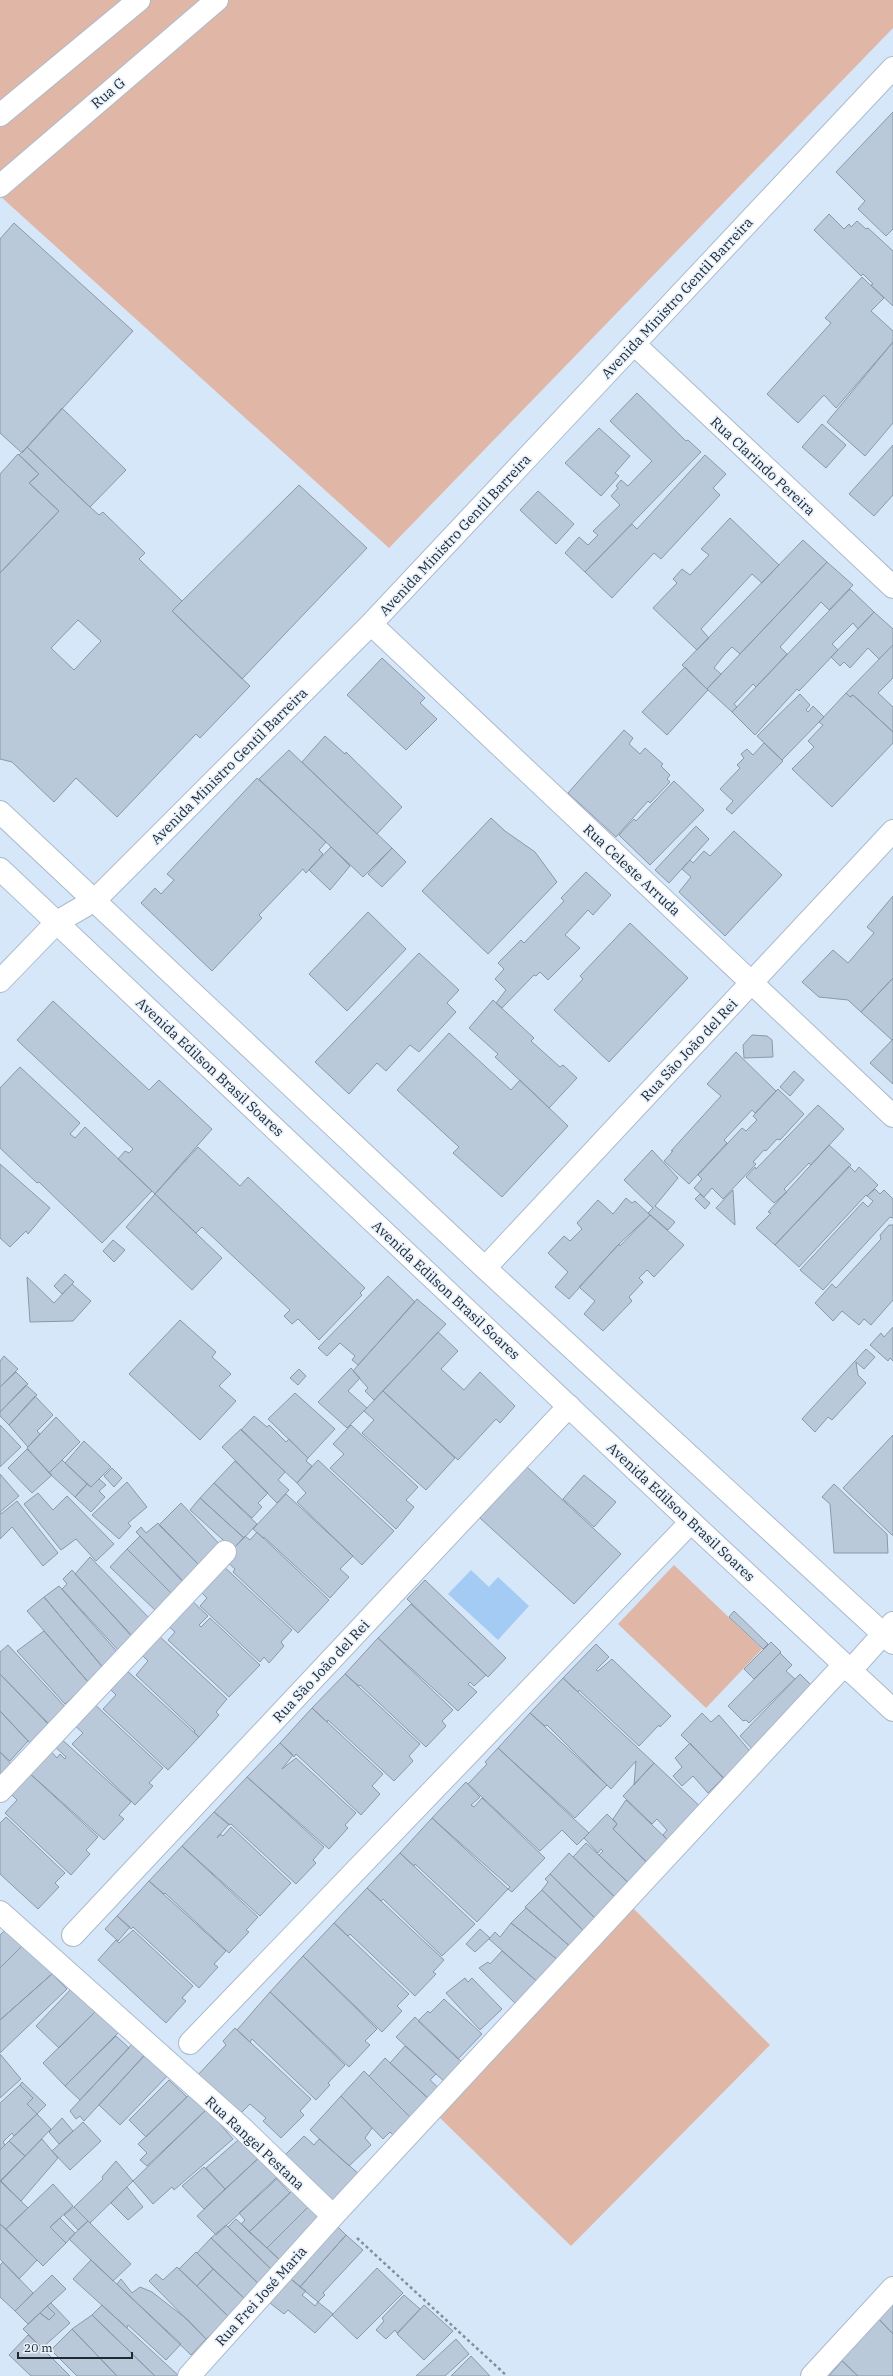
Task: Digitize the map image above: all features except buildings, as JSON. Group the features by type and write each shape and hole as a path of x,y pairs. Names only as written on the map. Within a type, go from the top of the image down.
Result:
{"street":[{"path":"0,115 139,0"},
{"name":"Rua G","path":"4,174 217,0"},
{"name":"Avenida Ministro Gentil Barreira","path":"0,981 56,922 95,900 371,624 893,68"},
{"name":"Rua Clarindo Pereira","path":"634,344 893,587"},
{"name":"Rua Celeste Arruda","path":"371,624 893,1116"},
{"path":"0,812 485,1268 890,1634"},
{"name":"Rua São João del Rei","path":"485,1268 753,983 893,831"},
{"name":"Avenida Edilson Brasil Soares","path":"0,869 691,1522 893,1710"},
{"name":"Rua São João del Rei","path":"73,1935 569,1406"},
{"path":"190,2043 691,1522"},
{"path":"0,1791 225,1552"},
{"name":"Rua Frei José Maria","path":"189,2376 280,2276 287,2266 332,2216 847,1668 890,1634"},
{"name":"Rua Rangel Pestana","path":"0,1912 243,2129 332,2216"},
{"path":"812,2376 893,2288"}],"path":[{"path":"332,2216 507,2376"}],"shaded area":[{"path":"0,0 893,0 893,28 389,548 0,196"},
{"path":"674,1565 762,1649 706,1708 618,1624"},
{"path":"631,1906 770,2045 571,2246 437,2115"}],"water":[{"path":"471,1570 489,1587 498,1577 529,1606 498,1640 448,1594"}]}
